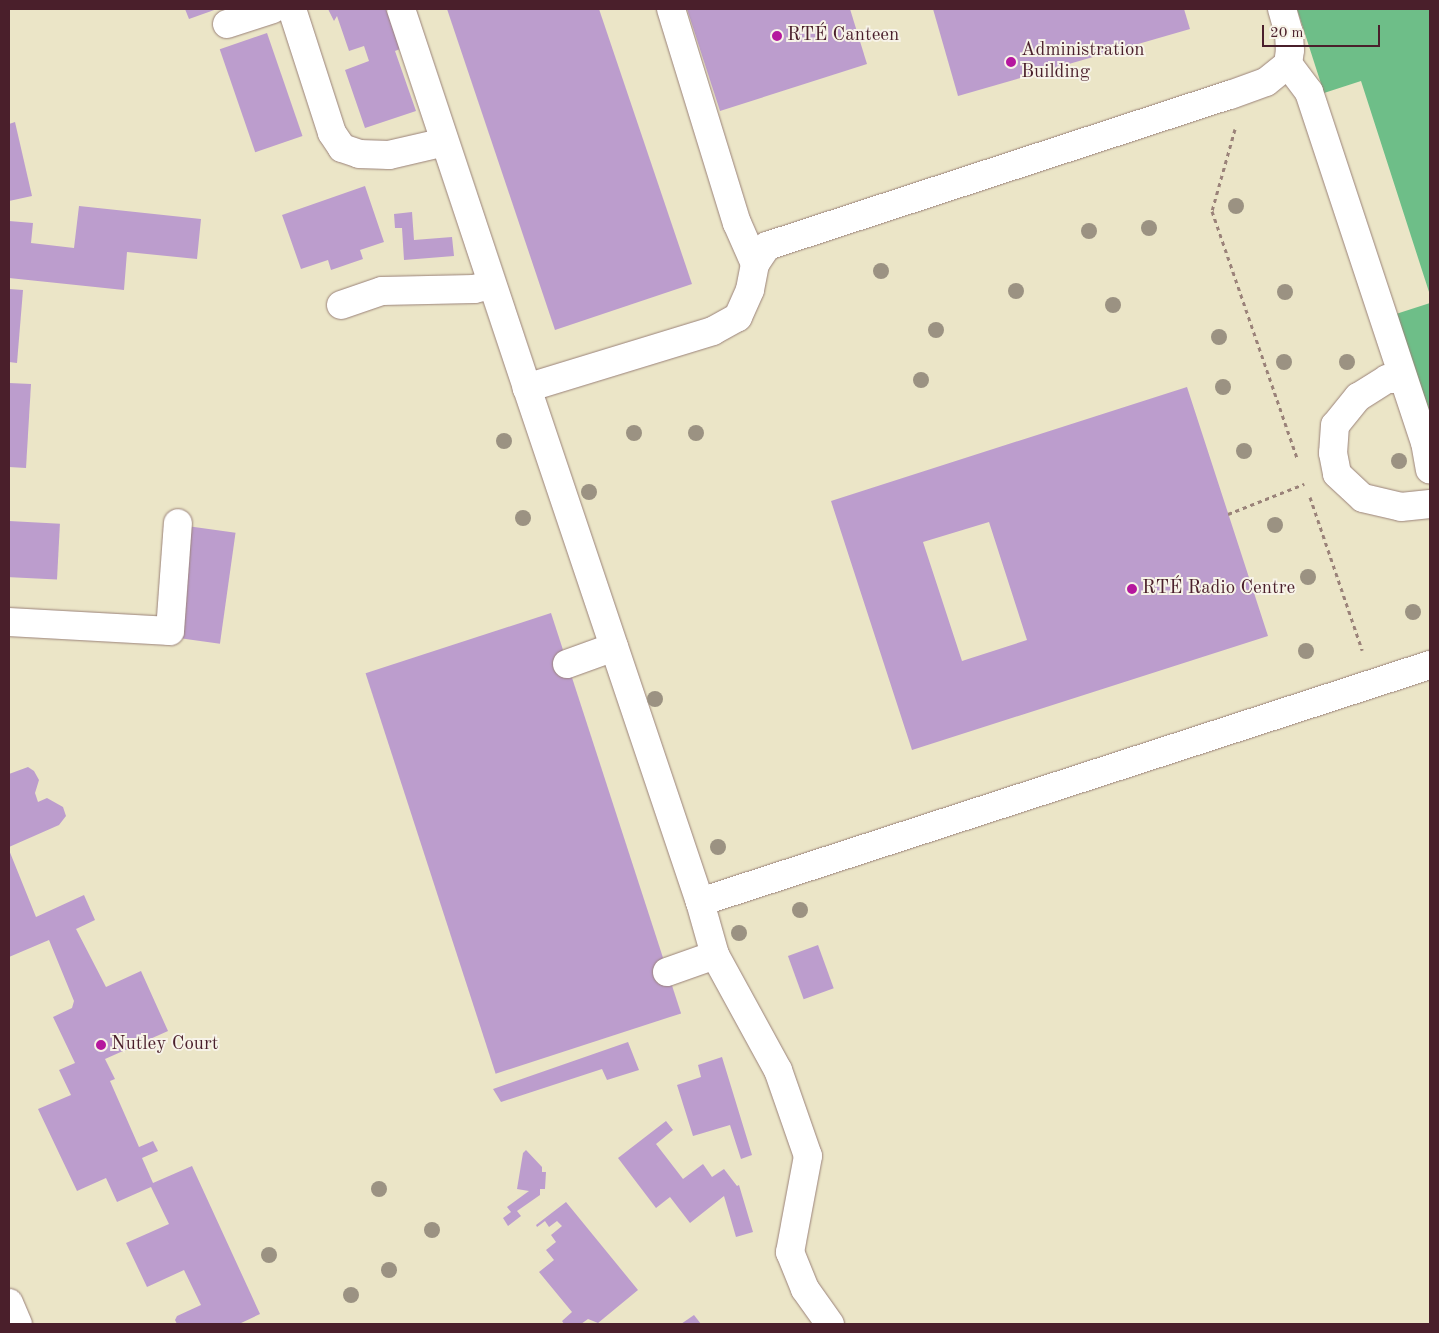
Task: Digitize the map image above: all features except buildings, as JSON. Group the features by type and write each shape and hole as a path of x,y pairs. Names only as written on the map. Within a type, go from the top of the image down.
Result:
{"street":[{"path":"227,24 273,9"},
{"path":"292,9 332,133 342,148 359,154 389,155 445,142"},
{"path":"401,9 700,902 716,955 778,1070 808,1156 790,1252 804,1289 830,1324"},
{"path":"671,9 737,223 755,264"},
{"path":"527,388 713,331 738,317 750,290 755,264 767,246 1266,82 1288,64 1290,50 1289,32 1282,9"},
{"path":"1288,64 1310,92 1403,379 1426,442 1430,470"},
{"path":"341,304 382,291 474,289 492,285"},
{"path":"1403,379 1388,379 1358,397 1335,425 1333,453 1337,474 1363,498 1401,507 1430,504"},
{"path":"9,622 170,632 178,523"},
{"path":"567,664 614,646"},
{"path":"700,902 1430,665"},
{"path":"666,972 716,955"},
{"path":"9,1303 18,1324"}],"path":[{"path":"1230,95 1237,120 1212,211 1299,465"},
{"path":"1302,474 1374,684"},
{"path":"1228,514 1306,484"}],"green space":[{"path":"1297,9 1430,9 1430,295 1361,81 1324,93"},
{"path":"1430,303 1430,439 1396,314"}],"place":[{"name":"RTÉ Canteen","path":"777,36"},
{"name":"Administration Building","path":"1011,62"},
{"name":"RTÉ Radio Centre","path":"1132,589"},
{"name":"Nutley Court","path":"101,1045"}]}
